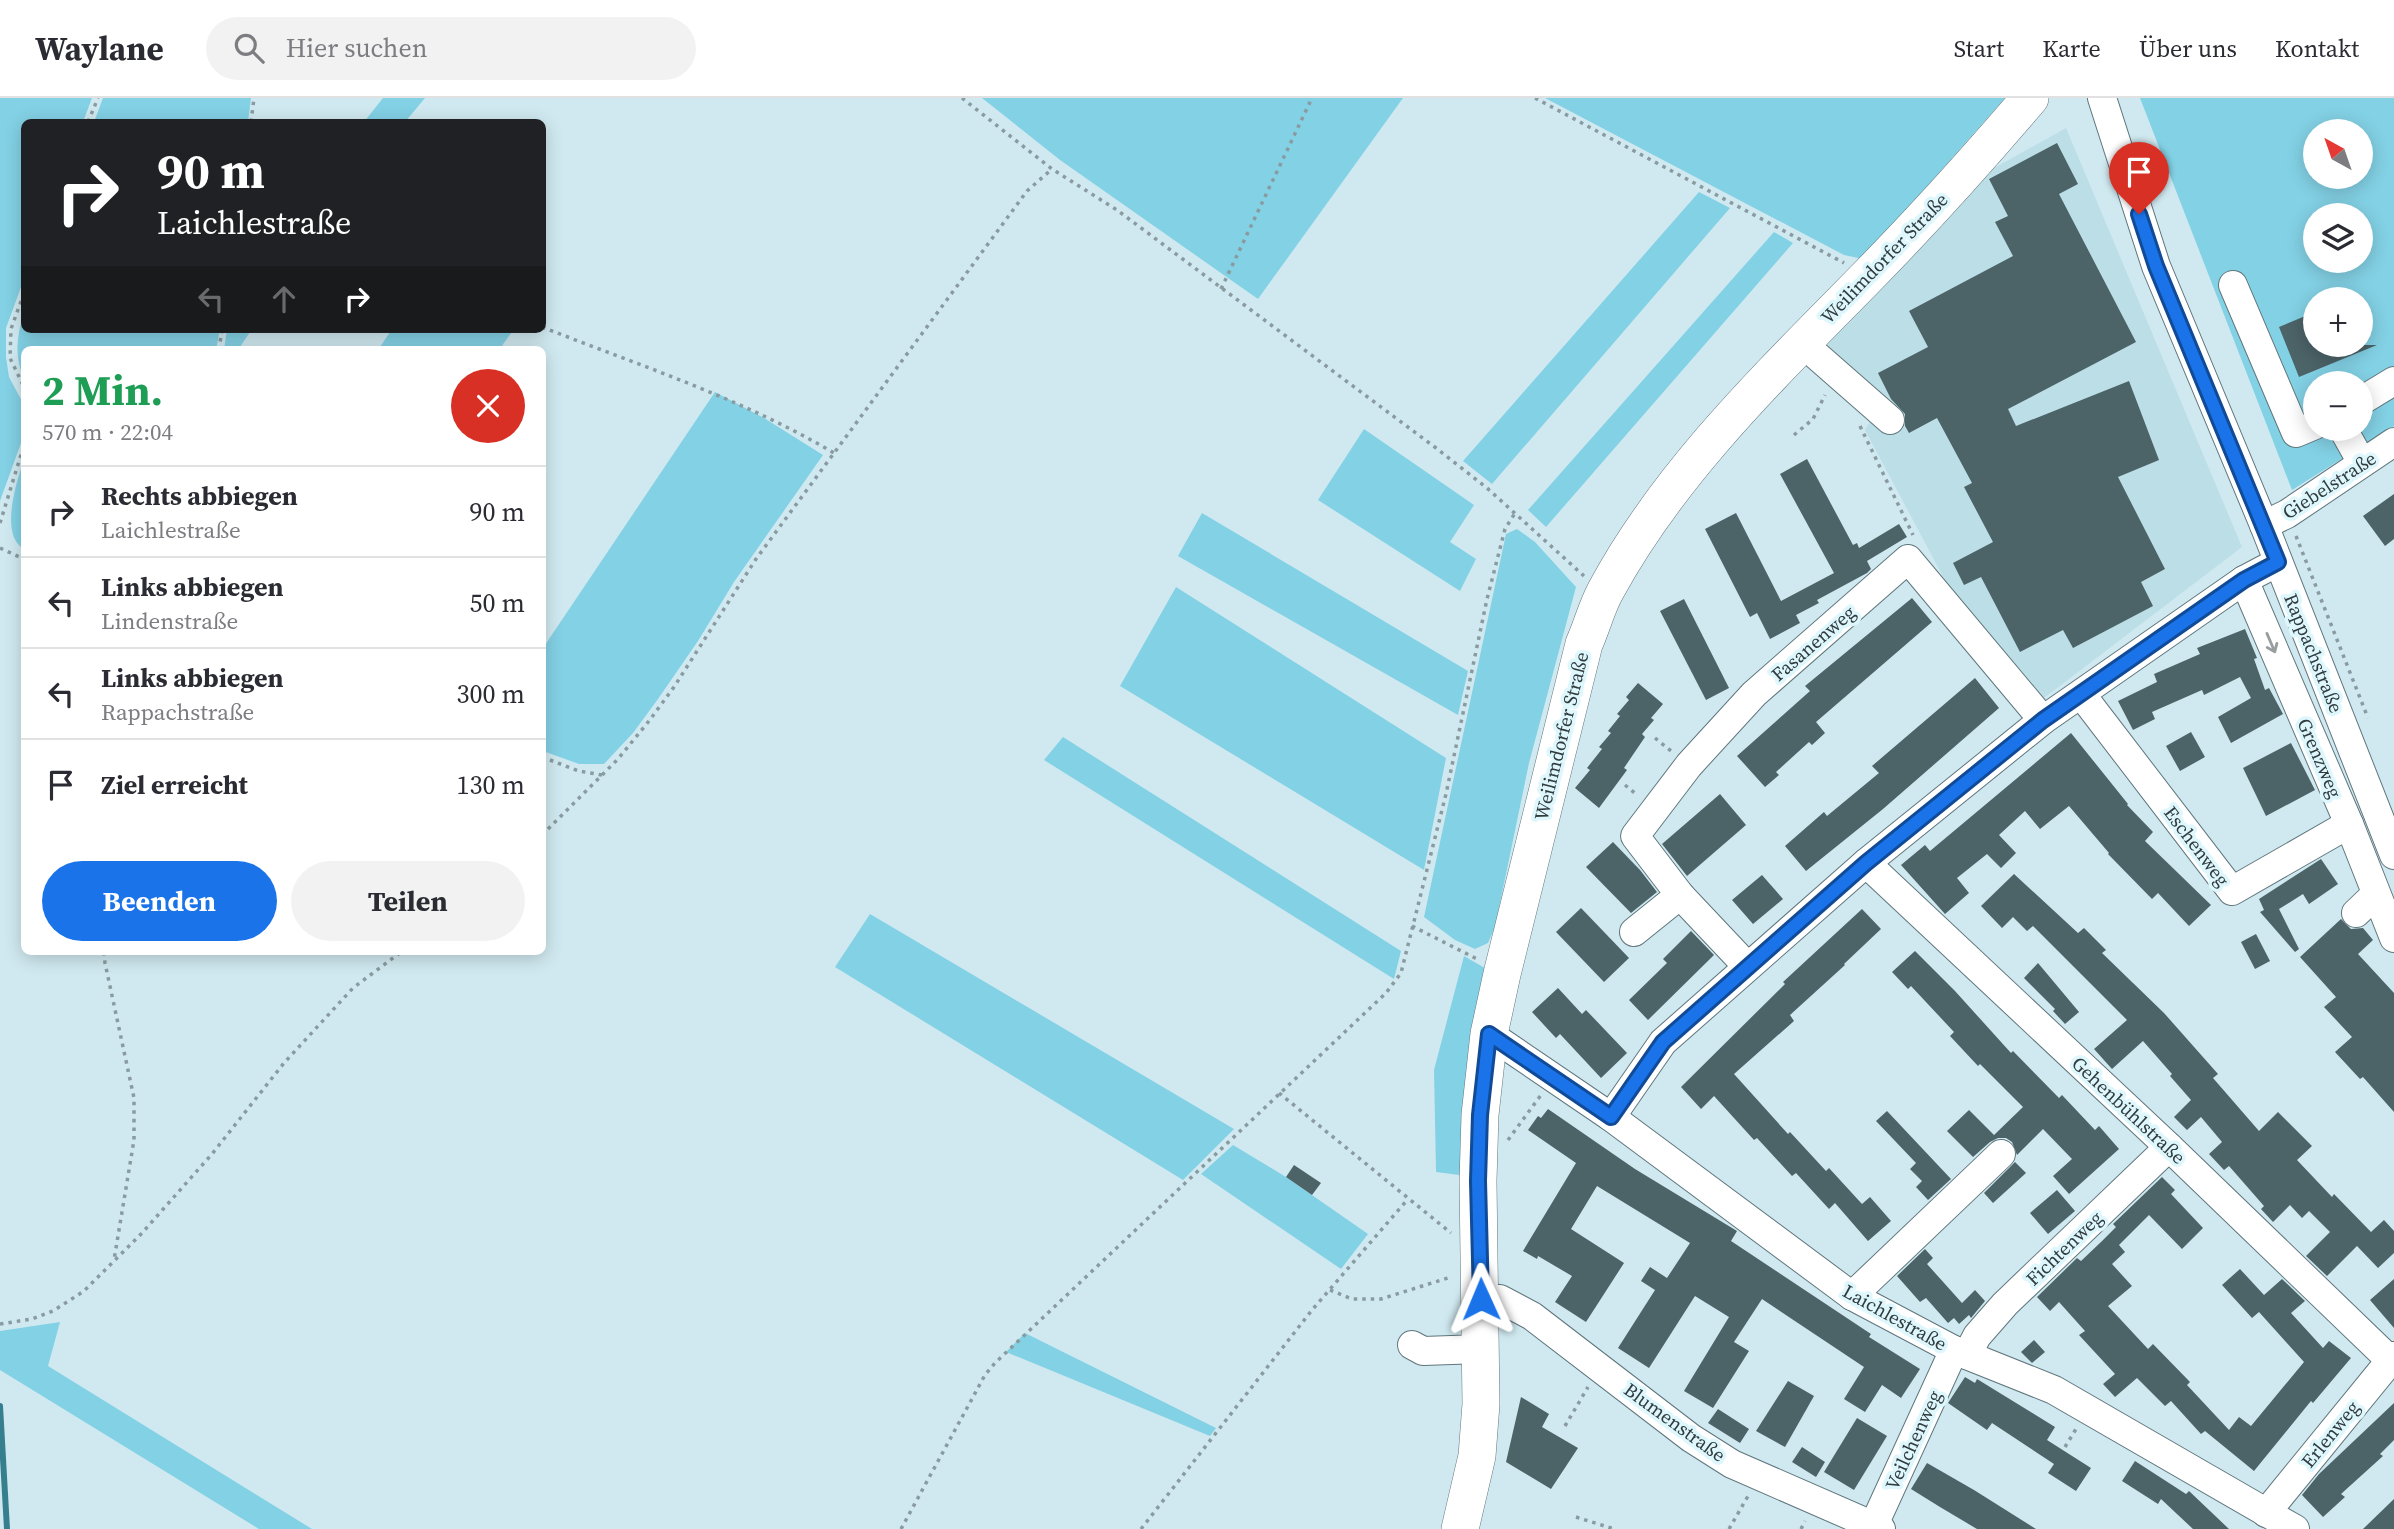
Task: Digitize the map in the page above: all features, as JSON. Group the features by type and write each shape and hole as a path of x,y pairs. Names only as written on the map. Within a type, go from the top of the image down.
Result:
{"main road":[{"name":"Weilimdorfer Straße","path":"1460,1529 1476,1456 1482,1404 1478,1181 1480,1115 1489,1034 1584,643 1605,592 1645,525 1667,496 1780,363 1955,185 2030,98"}],"street":[{"name":"Rappachstraße","path":"2102,98 2156,266 2264,526 2394,855"},
{"path":"2233,285 2296,433 2303,430"},
{"path":"1801,342 1891,420"},
{"path":"2373,394 2394,381"},
{"path":"2350,441 2362,463"},
{"name":"Giebelstraße","path":"2264,526 2287,514 2394,442"},
{"name":"Fasanenweg","path":"1748,966 1680,895 1635,836 1689,765 1754,694 1909,559 2043,720"},
{"path":"1611,1117 1663,1042 1866,863 2043,720 2244,580 2278,562"},
{"name":"Grenzweg","path":"2244,580 2394,938"},
{"name":"Eschenweg","path":"2081,694 2232,891 2348,824"},
{"name":"Gehenbühlstraße","path":"1866,863 2392,1358"},
{"path":"2356,913 2376,894"},
{"path":"1634,932 1680,895"},
{"name":"Laichlestraße","path":"1489,1034 1611,1117 1852,1296 1960,1353 2054,1390 2295,1529"},
{"name":"Fichtenweg","path":"1960,1353 2006,1304 2169,1147"},
{"path":"1852,1296 2001,1154"},
{"name":"Blumenstraße","path":"1480,1272 1500,1299 1532,1316 1691,1438 1732,1464 1875,1528"},
{"path":"1412,1345 1423,1351 1481,1349"},
{"name":"Veilchenweg","path":"1875,1528 1960,1353"},
{"name":"Erlenweg","path":"2266,1513 2392,1358"}],"path":[{"path":"89,119 98,98"},
{"path":"251,119 254,98"},
{"path":"962,98 1052,169 1117,210 1436,448 1516,513 1605,592"},
{"path":"1221,289 1312,98"},
{"path":"1535,98 1761,217 1866,278"},
{"path":"546,831 634,740 674,687 755,559 1027,191 1052,169"},
{"path":"21,301 11,329 10,358 21,381"},
{"path":"546,329 756,411 834,453"},
{"path":"1794,435 1813,419 1838,376"},
{"path":"1864,397 1858,422 1912,533"},
{"path":"0,523 21,454"},
{"path":"901,1529 985,1374 1395,982 1401,973 1446,794 1487,599 1505,529 1516,513"},
{"path":"2295,533 2370,724"},
{"path":"0,548 21,558"},
{"path":"546,759 579,771 602,775"},
{"path":"1412,926 1502,974"},
{"path":"104,955 134,1098 134,1140 114,1260"},
{"path":"0,1324 32,1319 67,1303 84,1291 142,1233 212,1154 284,1063 353,988 397,955"},
{"path":"1478,1181 1554,1077"},
{"path":"1279,1093 1461,1241 1480,1272 1445,1277 1381,1299 1352,1299 1330,1290"},
{"path":"1140,1529 1311,1310 1408,1199"},
{"path":"1566,1426 1599,1367"},
{"path":"1729,1529 1760,1476"},
{"path":"1576,1517 1614,1529"}],"shaded area":[{"path":"0,98 92,98 84,119 21,119 21,287 6,328 6,357 9,377 21,399 21,443 0,501"},
{"path":"103,98 251,98 248,119 95,119"},
{"path":"383,98 425,98 408,119 366,119"},
{"path":"982,98 1403,98 1258,299 1060,160"},
{"path":"1545,98 2005,98 1863,259 1844,255"},
{"path":"2140,98 2394,98 2394,426 2373,439 2373,371 2303,371 2303,441 2370,441 2292,490"},
{"path":"2066,128 2242,547 2044,698 1956,601 1865,430 1883,400 1818,340 1987,172"},
{"path":"1699,192 1730,208 1492,484 1463,461"},
{"path":"1774,232 1793,243 1546,527 1528,510"},
{"path":"21,325 21,333 219,333 217,346 21,346 21,368 18,345"},
{"path":"226,333 249,333 241,346 225,346"},
{"path":"389,333 511,333 502,346 381,346"},
{"path":"715,392 764,418 823,455 734,582 658,699 633,733 604,764 579,764 546,752 546,644"},
{"path":"1364,429 1474,505 1450,542 1476,559 1460,591 1318,500"},
{"path":"21,470 21,546 13,533 11,522"},
{"path":"1202,513 1468,671 1458,715 1178,556"},
{"path":"1517,529 1535,542 1576,587 1529,763 1495,927 1488,943 1475,949 1455,940 1424,917 1506,534"},
{"path":"1176,587 1446,758 1424,870 1120,686"},
{"path":"1063,737 1401,951 1394,979 1044,760"},
{"path":"870,914 1234,1129 1183,1180 835,967"},
{"path":"1464,956 1490,971 1467,1176 1436,1172 1434,1070"},
{"path":"1233,1145 1286,1177 1368,1234 1341,1269 1201,1174"},
{"path":"60,1322 48,1366 312,1529 259,1529 0,1370 0,1331"},
{"path":"1025,1333 1216,1428 1210,1436 1006,1352"}],"building":[{"path":"2057,143 2078,184 2059,194 2136,342 2008,409 2016,426 2129,381 2159,460 2118,477 2165,569 2141,582 2153,606 2073,648 2063,630 2020,652 1981,577 1964,585 1953,563 1993,542 1964,487 1972,483 1937,418 1909,433 1905,426 1905,414 1891,399 1878,373 1928,347 1909,311 2013,256 1995,222 2008,216 1989,179"},
{"path":"2303,317 2303,357 2348,357 2314,371 2303,371 2303,375 2299,377 2279,327"},
{"path":"1807,459 1853,545 1857,543 1859,548 1899,524 1907,537 1867,561 1871,569 1867,573 1817,600 1819,603 1796,615 1800,623 1770,639 1757,613 1750,617 1705,529 1736,513 1781,601 1834,573 1780,474"},
{"path":"2394,494 2394,539 2385,546 2363,516"},
{"path":"1912,598 1932,622 1816,722 1825,733 1812,745 1809,742 1776,772 1779,775 1765,787 1737,756 1810,691 1805,686"},
{"path":"1684,599 1729,688 1706,700 1660,611"},
{"path":"2245,629 2257,658 2254,659 2265,690 2269,688 2283,714 2231,743 2218,717 2251,698 2240,677 2204,695 2202,690 2152,712 2155,719 2133,730 2118,701 2157,682 2154,674 2200,654 2197,648"},
{"path":"1975,678 1999,708 1883,809 1806,871 1785,846 1824,812 1827,816 1879,773 1872,766"},
{"path":"1638,683 1663,704 1642,734 1645,737 1624,768 1627,770 1599,808 1575,788 1590,770 1587,768 1602,749 1599,747 1620,716 1617,714 1629,700 1626,697"},
{"path":"2191,732 2205,757 2180,771 2166,746"},
{"path":"2071,733 2127,805 2153,832 2145,841 2211,905 2189,926 2158,893 2152,899 2108,854 2069,806 2040,829 2025,811 1999,835 2016,853 2001,868 1987,854 1957,878 1969,893 1945,914 1901,865 1925,845 1930,851"},
{"path":"2291,743 2315,790 2266,816 2243,768"},
{"path":"1720,794 1746,825 1687,876 1662,844"},
{"path":"1613,842 1657,892 1631,913 1586,867"},
{"path":"2321,859 2338,884 2309,904 2303,894 2279,909 2299,949 2295,952 2260,912 2264,910 2259,899"},
{"path":"2014,874 2078,933 2084,928 2106,950 2102,953 2164,1013 2218,1074 2213,1078 2259,1131 2278,1112 2312,1146 2297,1160 2332,1197 2334,1194 2371,1232 2384,1220 2394,1231 2394,1253 2378,1268 2357,1246 2327,1276 2306,1256 2330,1232 2309,1211 2302,1218 2290,1205 2273,1222 2261,1209 2264,1206 2229,1166 2224,1170 2209,1154 2222,1142 2201,1117 2187,1130 2174,1117 2191,1100 2143,1041 2112,1069 2094,1049 2127,1020 2033,926 2027,931 2013,917 2002,928 1981,906"},
{"path":"1762,875 1783,899 1753,924 1732,900"},
{"path":"1581,908 1629,958 1604,982 1556,932"},
{"path":"1862,909 1881,929 1790,1015 1794,1021 1734,1074 1788,1134 1790,1132 1826,1171 1829,1168 1862,1204 1870,1197 1891,1221 1868,1241 1835,1203 1829,1209 1796,1173 1792,1176 1757,1138 1754,1140 1714,1096 1701,1109 1681,1087 1785,984 1783,982"},
{"path":"2341,919 2351,929 2363,928 2373,940 2358,954 2394,993 2394,1112 2363,1077 2360,1079 2335,1052 2352,1037 2324,1007 2336,997 2300,957"},
{"path":"1691,931 1714,955 1648,1020 1629,1000 1667,963 1663,959"},
{"path":"2256,934 2270,961 2255,969 2241,942"},
{"path":"1915,951 2011,1053 2013,1051 2059,1098 2062,1095 2095,1130 2099,1126 2119,1149 2069,1194 2053,1176 2072,1159 2043,1129 2017,1155 2012,1142 2006,1138 1998,1138 1973,1157 1947,1131 1969,1110 1994,1135 2023,1107 1950,1036 1954,1032 1911,986 1908,989 1892,972"},
{"path":"2038,963 2079,1012 2065,1024 2053,1011 2055,1009 2024,978"},
{"path":"1558,988 1582,1014 1586,1010 1627,1053 1601,1078 1560,1034 1556,1038 1532,1012"},
{"path":"1548,1109 1635,1169 1737,1231 1731,1241 1871,1334 1869,1337 1920,1369 1901,1398 1882,1385 1865,1412 1844,1399 1864,1367 1762,1299 1734,1342 1749,1351 1713,1408 1684,1391 1729,1317 1695,1296 1649,1368 1618,1348 1655,1290 1641,1281 1650,1267 1667,1278 1690,1243 1597,1186 1571,1229 1624,1263 1586,1322 1555,1302 1572,1276 1538,1256 1537,1259 1523,1251 1576,1163 1528,1130 1538,1116 1541,1118"},
{"path":"1887,1111 1951,1179 1928,1200 1916,1187 1922,1181 1910,1169 1916,1163 1876,1121"},
{"path":"2015,1162 2026,1173 1993,1203 1984,1193"},
{"path":"1294,1165 1321,1183 1312,1195 1286,1177"},
{"path":"2162,1177 2175,1190 2171,1194 2203,1228 2182,1249 2149,1215 2119,1245 2125,1252 2112,1264 2132,1286 2108,1306 2148,1349 2153,1344 2190,1382 2187,1385 2229,1430 2239,1417 2251,1426 2304,1362 2259,1312 2252,1318 2222,1285 2240,1269 2264,1295 2282,1279 2305,1301 2291,1313 2323,1348 2329,1341 2351,1358 2313,1403 2311,1401 2254,1471 2205,1431 2201,1434 2171,1401 2165,1406 2137,1378 2115,1397 2103,1384 2115,1374 2079,1335 2085,1331 2059,1302 2050,1311 2037,1297 2077,1258 2081,1261 2101,1242 2116,1227 2113,1224"},
{"path":"2057,1190 2075,1211 2048,1234 2030,1213"},
{"path":"1925,1249 1933,1258 1927,1264 1962,1303 1975,1290 1985,1301 1971,1318 1969,1315 1959,1324 1954,1318 1948,1323 1926,1298 1920,1302 1897,1276"},
{"path":"2394,1279 2394,1328 2370,1300"},
{"path":"2034,1340 2045,1352 2032,1363 2021,1352"},
{"path":"1965,1377 1975,1383 1977,1379 2055,1427 2047,1440 2091,1468 2076,1491 2048,1473 2054,1464 1992,1423 1987,1430 1948,1403"},
{"path":"1788,1381 1814,1396 1785,1447 1756,1431"},
{"path":"1521,1397 1549,1414 1542,1427 1578,1448 1551,1489 1506,1462"},
{"path":"2394,1403 2394,1440 2380,1454 2383,1456 2341,1494 2345,1497 2323,1517 2302,1495 2319,1474"},
{"path":"1718,1409 1749,1429 1740,1443 1708,1423"},
{"path":"1857,1418 1887,1436 1854,1490 1824,1472"},
{"path":"1802,1447 1825,1462 1816,1477 1792,1462"},
{"path":"2135,1461 2186,1494 2189,1491 2229,1529 2193,1529 2161,1499 2158,1504 2122,1481"},
{"path":"1927,1463 2036,1529 1977,1529 1940,1507 1911,1489"},
{"path":"2394,1499 2394,1529 2363,1529"}],"waterway":[{"path":"0,1406 7,1529"}],"route":[{"path":"1481,1299 1478,1181 1480,1115 1489,1034 1611,1117 1663,1042 1866,863 2043,720 2244,580 2278,562 2156,266 2139,214"}]}
